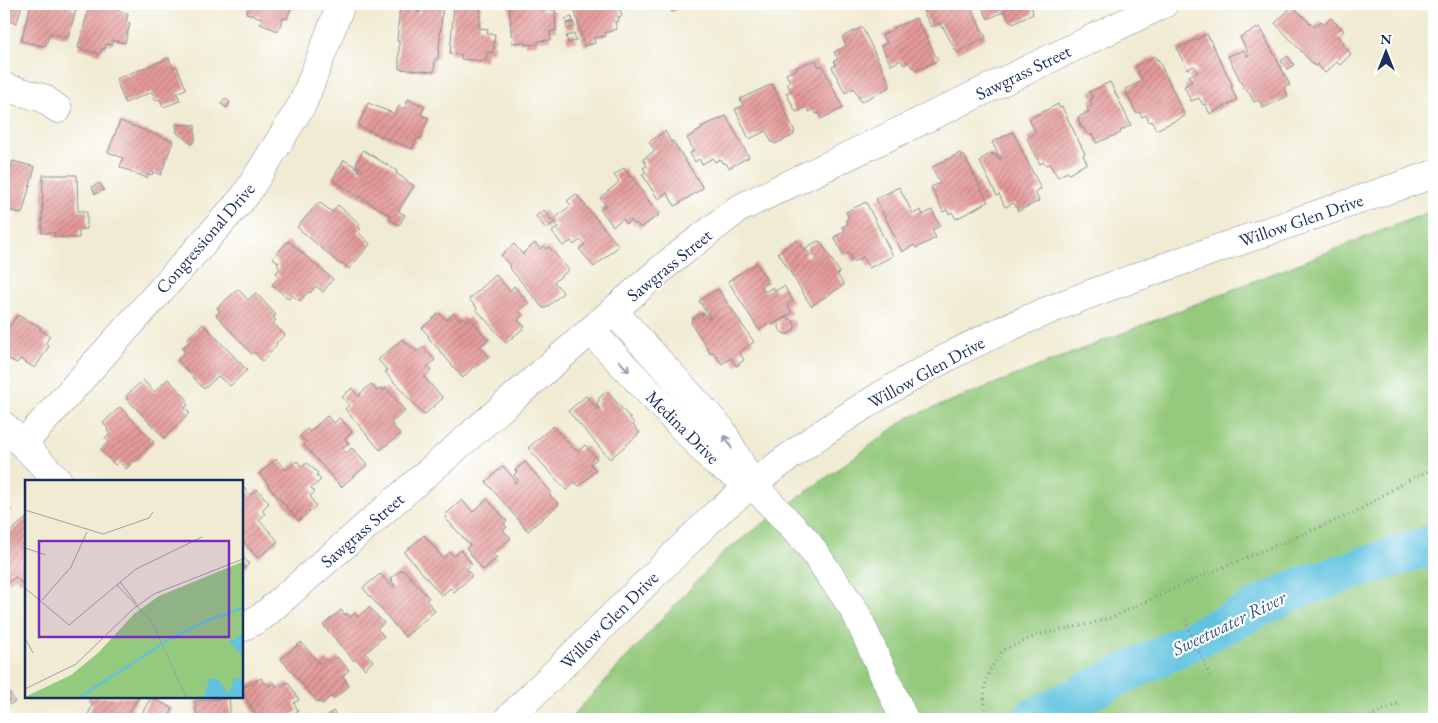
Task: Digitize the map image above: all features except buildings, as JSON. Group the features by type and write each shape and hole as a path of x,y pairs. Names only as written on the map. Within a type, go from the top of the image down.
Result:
{"street":[{"name":"Congressional Drive","path":"14,435 245,196 303,102 341,4"},
{"name":"Sawgrass Street","path":"242,627 263,616 667,264 738,209 1164,4"},
{"path":"4,87 43,98 58,109"},
{"name":"Willow Glen Drive","path":"508,719 717,513 790,456 875,398 951,355 1042,314 1115,285 1434,174"},
{"name":"Medina Drive","path":"613,311 721,429 752,484"},
{"name":"Medina Drive","path":"590,331 716,463 752,484"},
{"path":"14,435 57,480"},
{"path":"752,484 807,542 855,611 904,719"}],"path":[{"path":"986,719 984,695 986,681 990,670 1003,650 1038,635 1093,623 1113,616 1195,579 1356,512 1403,483 1434,468"},
{"path":"1185,620 1210,676"},
{"path":"1365,719 1401,702"}],"green space":[{"path":"1434,210 1434,719 570,719 724,552 908,418"}],"waterway":[{"name":"Sweetwater River","path":"1032,719 1299,588 1434,544"}]}
